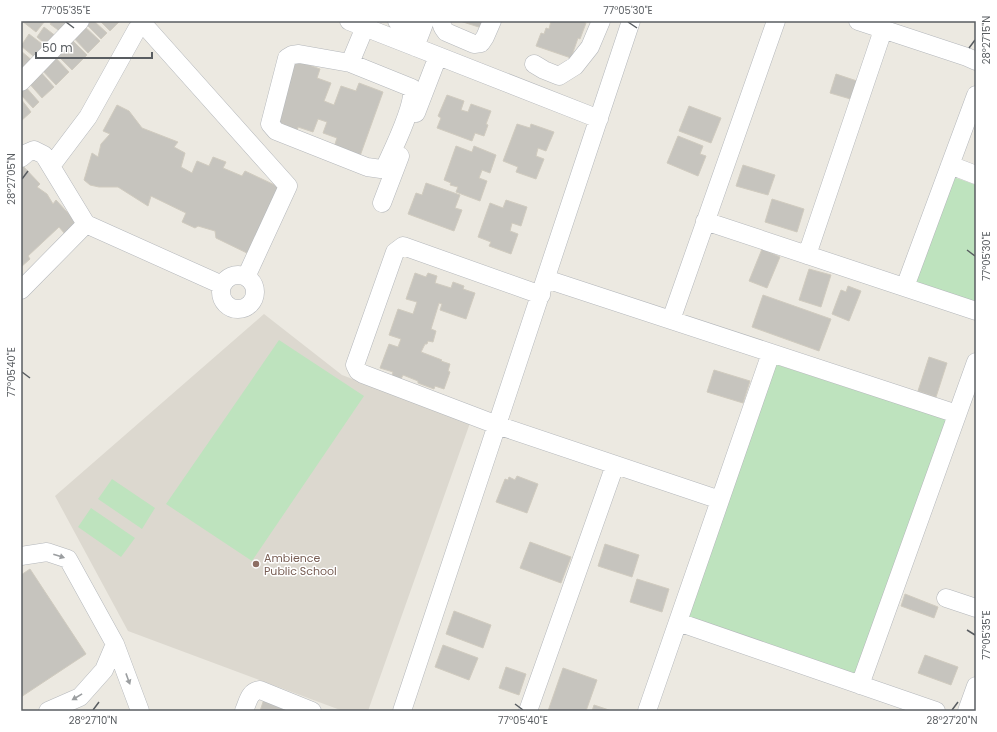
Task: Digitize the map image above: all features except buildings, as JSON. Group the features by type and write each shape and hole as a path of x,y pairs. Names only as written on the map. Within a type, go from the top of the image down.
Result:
{"street":[{"path":"21,82 80,21"},
{"path":"397,21 420,33 438,56 599,119"},
{"path":"442,21 443,28 446,32 474,44 480,43 485,37 492,21"},
{"path":"534,64 559,76 575,66 590,47 601,21"},
{"path":"402,711 632,21"},
{"path":"670,320 776,21"},
{"path":"858,21 976,61"},
{"path":"350,63 357,24 420,33"},
{"path":"51,166 88,117 137,29 146,26 288,186 246,277"},
{"path":"807,255 884,30"},
{"path":"299,54 350,63 412,88 413,94 410,108 385,167 381,169 367,167 276,131 270,124 287,58 299,54"},
{"path":"382,203 438,56"},
{"path":"905,287 976,95"},
{"path":"21,158 26,153 34,150 44,155 86,224 222,285"},
{"path":"950,165 976,175"},
{"path":"705,221 976,311"},
{"path":"21,290 86,224"},
{"path":"720,500 497,426 358,371 354,365 395,252 403,246 543,287 670,320 957,414"},
{"path":"234,275 246,277 250,280 255,291 252,302 243,309 232,309 223,302 220,291 222,285 224,280 234,275"},
{"path":"647,711 771,353"},
{"path":"860,685 976,362"},
{"path":"528,711 615,465"},
{"path":"21,556 47,552 68,559 115,644 140,711"},
{"path":"946,598 976,608"},
{"path":"678,622 936,711"},
{"path":"48,711 80,697 104,670 115,644"},
{"path":"967,711 976,686"},
{"path":"244,711 251,694 260,690 312,711"}],"shaded area":[{"name":"Ambience Public School","path":"264,314 342,375 470,423 368,711 343,711 128,631 55,496"}],"green space":[{"path":"951,176 976,185 976,304 913,283"},
{"name":"Ambience Public School","path":"279,340 364,396 252,561 166,504"},
{"path":"772,363 950,421 857,677 685,618"},
{"path":"112,479 155,508 142,529 98,499"},
{"path":"91,508 135,538 121,557 78,527"}],"place":[{"name":"Ambience Public School","path":"256,564"}]}
